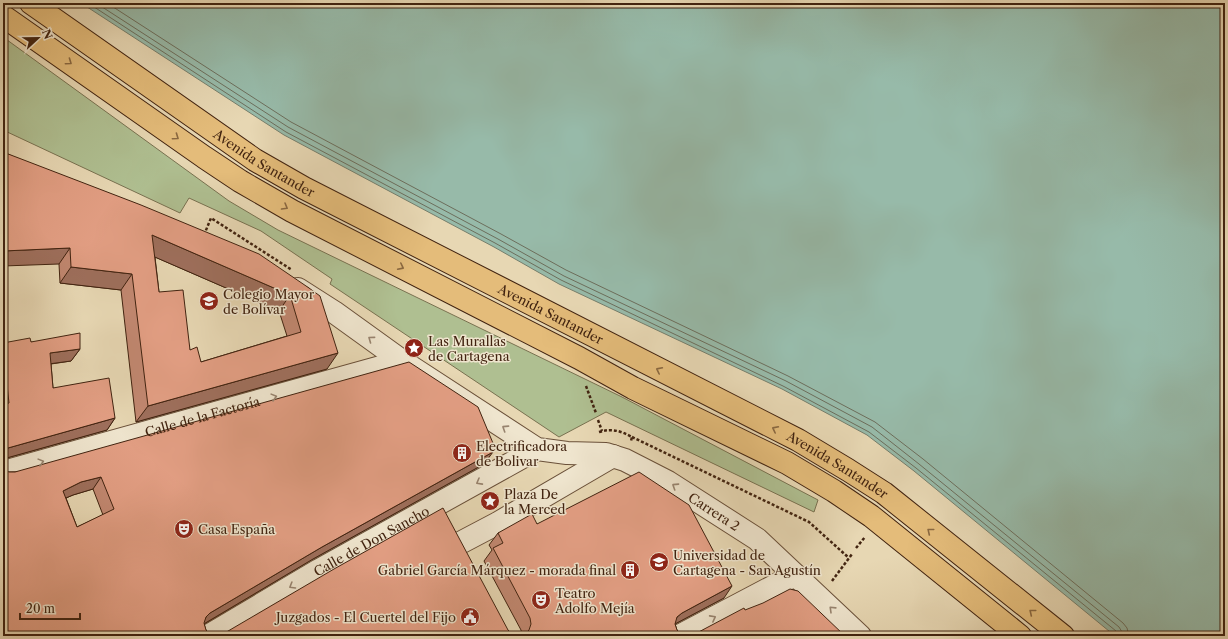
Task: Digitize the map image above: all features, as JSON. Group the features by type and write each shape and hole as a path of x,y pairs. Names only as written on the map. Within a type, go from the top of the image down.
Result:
{"main road":[{"name":"Avenida Santander","path":"31,3 255,160 304,188 798,440 848,470 884,493 1062,636"},
{"name":"Avenida Santander","path":"3,16 240,181 292,211 572,354 633,388 787,463 834,491 871,516 1020,636"}],"street":[{"path":"280,277 334,312 402,362 537,449"},
{"name":"Calle de la Factoría","path":"3,472 402,362"},
{"name":"Carrera 2","path":"537,449 567,453 606,454 614,456 668,482 757,539 860,636"},
{"name":"Calle de Don Sancho","path":"208,636 319,570 537,449"},
{"path":"460,543 498,523 614,456"},
{"path":"439,503 471,563"},
{"path":"679,636 795,575"}],"path":[{"path":"203,237 211,218"},
{"path":"598,420 602,431"},
{"path":"632,437 809,522 849,558"},
{"path":"856,548 867,535"},
{"path":"820,597 852,554"}],"shaded area":[{"path":"3,37 229,201 278,230 622,397 818,500 814,512 606,412 559,437 330,284 332,279 261,231 189,198 180,213 3,130"}],"water":[{"path":"81,3 1225,3 1225,636 1115,636 914,471 867,435 782,389 559,284 494,247 284,135"}],"building":[{"path":"3,152 141,205 259,254 320,296 338,353 148,406 132,274 71,267 70,248 3,251","holes":["152,235 290,295 301,332 201,362 197,347 190,350 183,290 159,292"]},
{"path":"80,333 80,349 50,353 53,388 109,378 115,418 8,448 3,451 3,405 9,403 3,357 3,343 30,338 31,342"},
{"path":"409,362 478,407 495,448 493,452 322,547 210,613 206,617 204,623 206,630 210,634 216,636 3,636 3,469 9,472 15,472","holes":["101,477 114,509 77,527 63,491 81,482"]},
{"name":"Universidad de Cartagena - San Agustín","path":"639,472 689,505 732,586 677,617 675,624 677,630 686,636 518,636 524,635 529,630 531,624 530,618 493,548 503,543 498,533 532,514 537,524"},
{"path":"443,508 508,630 517,636 475,636 473,633 467,636 217,636 223,634 334,569"},
{"path":"790,589 798,591 845,636 687,636 693,635 744,608 745,610 763,603"}],"place":[{"name":"Colegio Mayor de Bolívar","path":"209,301"},
{"name":"Las Murallas de Cartagena","path":"414,348"},
{"name":"Electrificadora de Bolivar","path":"462,453"},
{"name":"Plaza De la Merced","path":"490,501"},
{"name":"Casa España","path":"184,529"},
{"name":"Universidad de Cartagena - San Agustín","path":"659,562"},
{"name":"Gabriel García Márquez - morada final","path":"630,570"},
{"name":"Teatro Adolfo Mejía","path":"541,600"},
{"name":"Juzgados - El Cuertel del Fijo","path":"470,617"}]}
